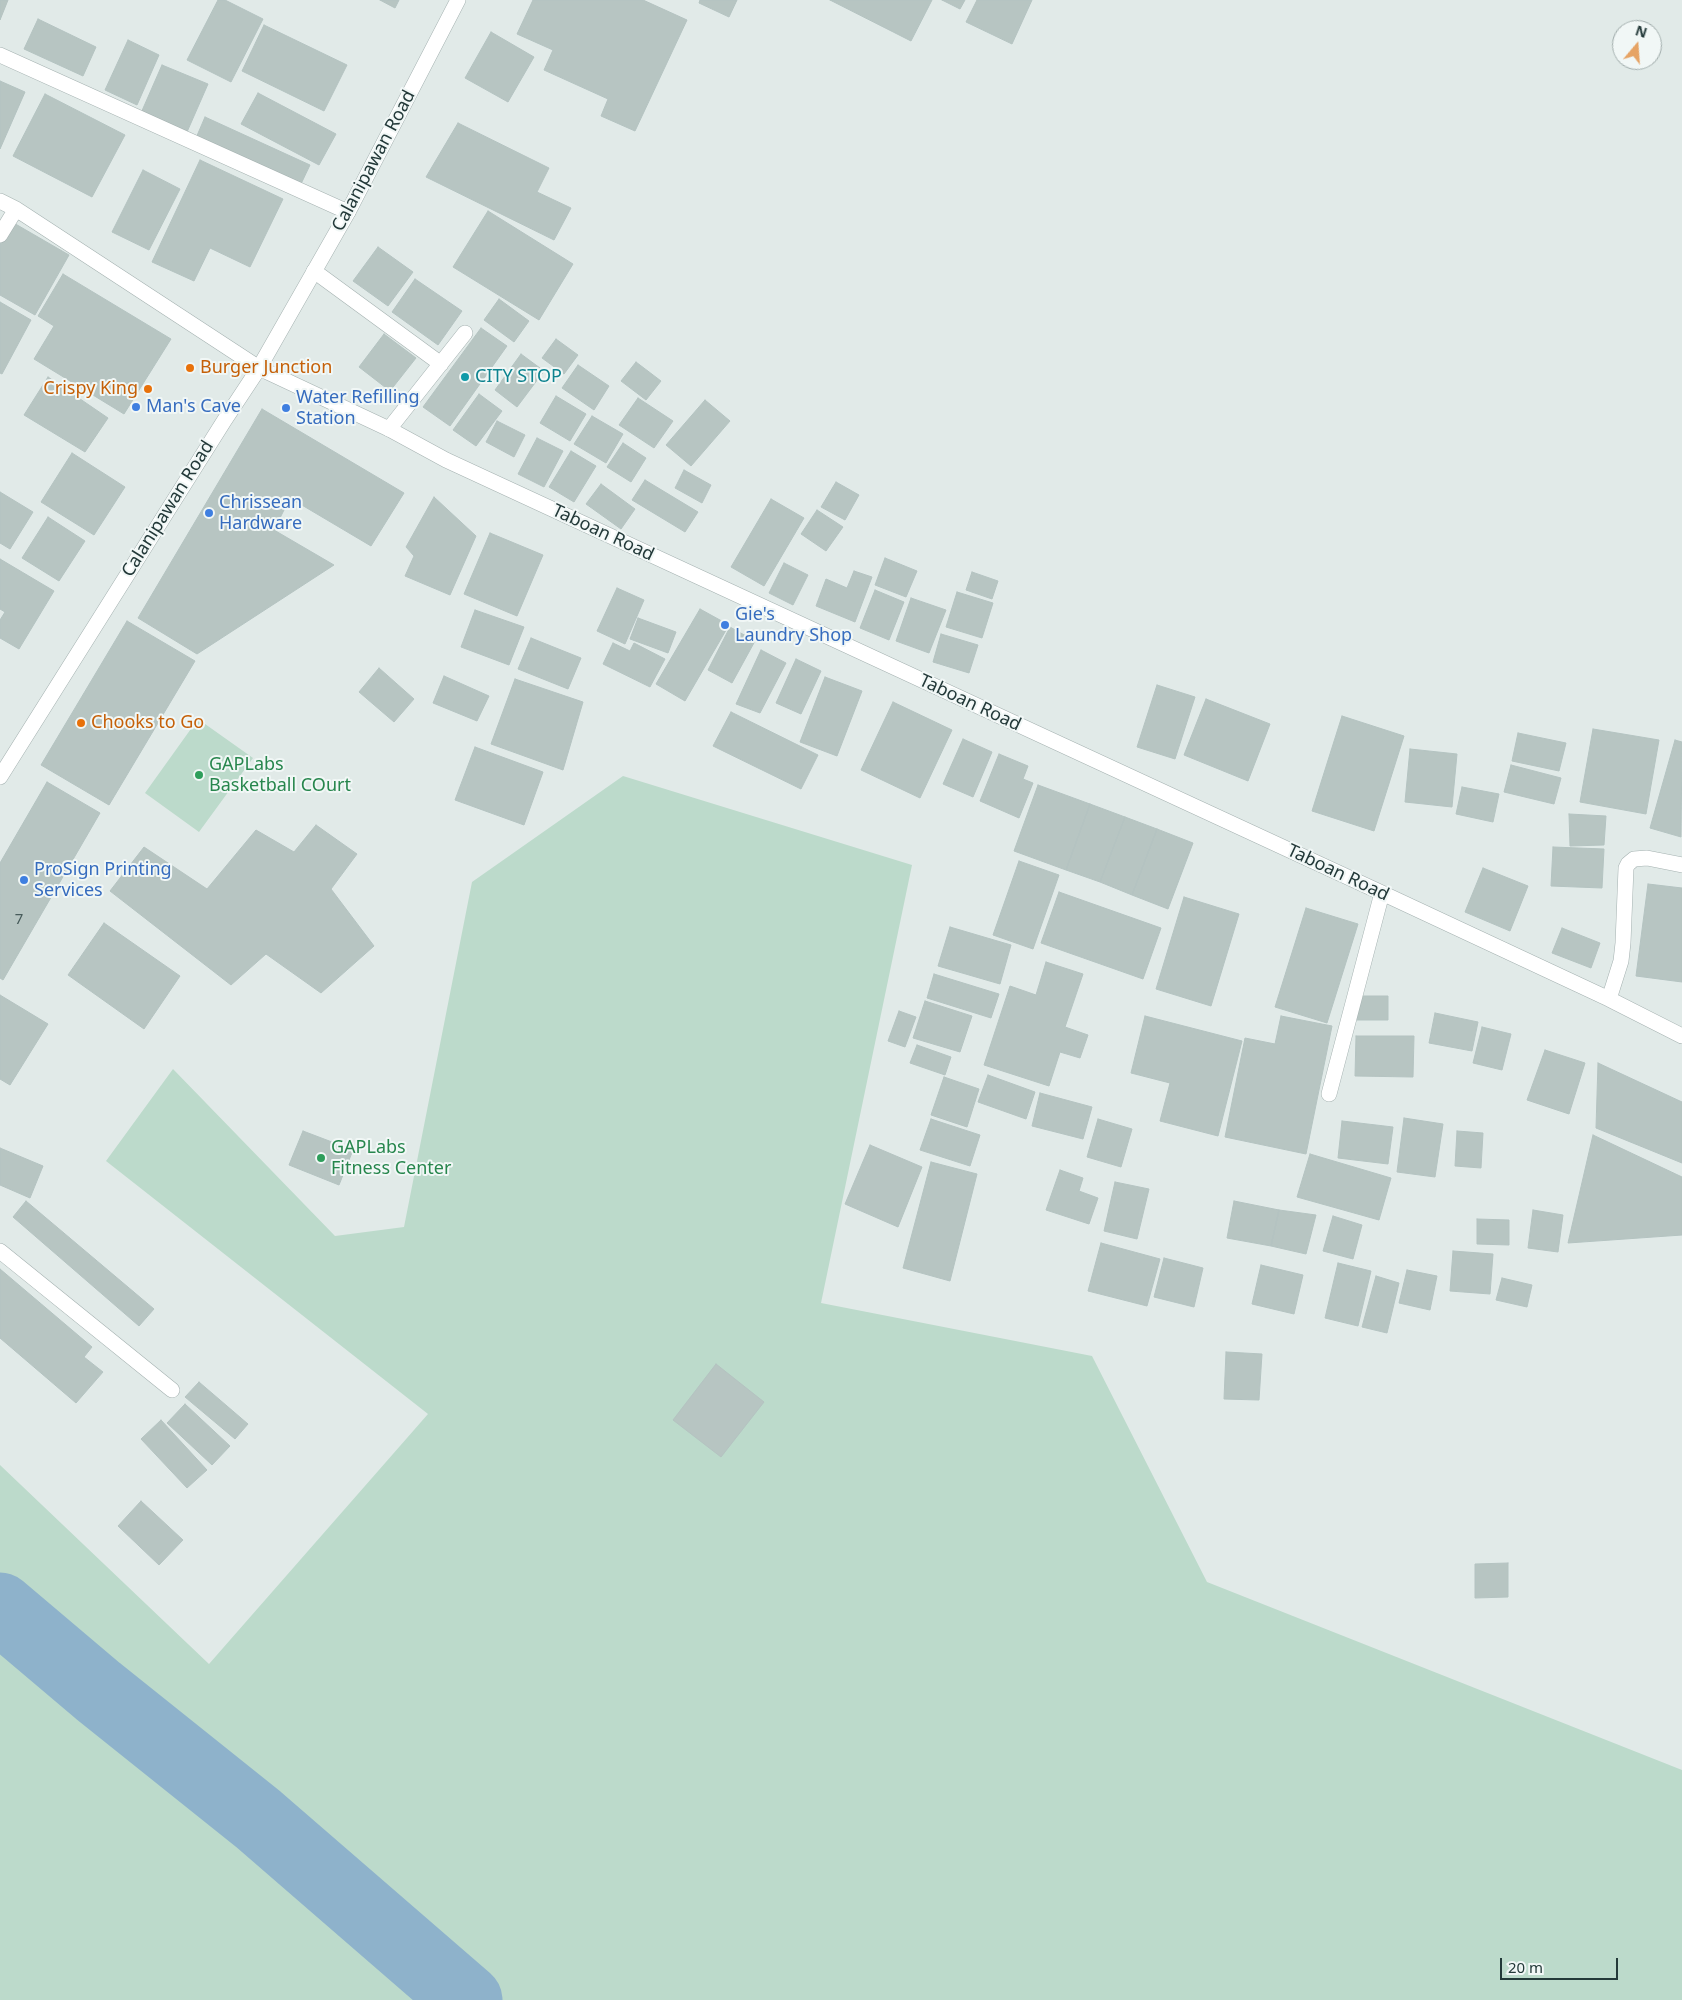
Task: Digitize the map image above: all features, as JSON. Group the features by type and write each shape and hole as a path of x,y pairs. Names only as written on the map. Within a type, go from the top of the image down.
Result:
{"street":[{"name":"Calanipawan Road","path":"0,777 219,429 260,368 348,212 458,0"},
{"path":"0,55 348,212"},
{"name":"Taboan Road","path":"0,201 16,209 260,368 389,429 446,460 1382,893 1609,999 1682,1036"},
{"path":"0,235 16,209"},
{"path":"314,271 441,364"},
{"path":"389,429 465,333"},
{"path":"1609,999 1621,961 1626,868 1628,864 1634,859 1648,858 1682,865"},
{"path":"1329,1094 1382,893"},
{"path":"0,1251 172,1390"}],"green space":[{"name":"GAPLabs Basketball COurt","path":"198,719 253,758 199,832 145,793"},
{"path":"623,776 912,865 821,1303 1092,1356 1207,1582 1682,1770 1682,2000 0,2000 0,1465 209,1664 428,1414 106,1161 173,1069 335,1236 404,1227 472,882"}],"building":[{"path":"0,0 8,0 0,20"},
{"path":"218,0 225,0 263,19 231,82 187,60"},
{"path":"380,0 399,0 395,8"},
{"path":"533,0 643,0 687,20 635,131 601,116 608,99 544,70 553,50 517,34"},
{"path":"700,0 737,0 729,17 699,3"},
{"path":"830,0 932,0 911,41"},
{"path":"942,0 965,0 960,9"},
{"path":"977,0 1032,0 1012,44 966,22"},
{"path":"38,19 96,47 83,76 24,49"},
{"path":"264,25 347,65 324,111 242,71"},
{"path":"491,32 534,57 508,102 465,78"},
{"path":"128,40 159,55 137,105 105,90"},
{"path":"162,65 208,84 187,132 141,113"},
{"path":"0,81 25,92 0,149"},
{"path":"258,93 336,134 319,165 241,124"},
{"path":"45,94 125,135 92,197 13,156"},
{"path":"205,117 310,165 300,186 196,138"},
{"path":"458,123 549,168 537,192 571,208 554,240 426,177"},
{"path":"200,160 283,199 250,267 210,248 194,281 152,262"},
{"path":"143,170 180,189 149,250 112,232"},
{"path":"488,211 573,264 539,320 453,267"},
{"path":"12,222 69,255 35,315 0,295 0,243"},
{"path":"378,247 413,272 388,306 353,281"},
{"path":"63,274 171,339 124,414 34,359 54,326 38,316"},
{"path":"415,279 462,311 438,345 392,312"},
{"path":"499,299 529,321 514,342 484,320"},
{"path":"0,302 31,320 2,374 0,373"},
{"name":"CITY STOP","path":"481,328 507,346 450,426 423,407"},
{"path":"384,334 416,358 390,391 359,367"},
{"path":"556,339 578,355 564,374 542,358"},
{"path":"521,354 544,371 517,407 495,390"},
{"path":"636,362 661,381 646,400 621,381"},
{"path":"578,365 609,386 594,410 562,388"},
{"path":"48,377 108,418 85,452 24,415"},
{"path":"479,394 502,411 476,446 453,430"},
{"path":"556,396 586,414 570,441 540,423"},
{"path":"638,398 673,421 654,448 619,425"},
{"path":"705,400 730,421 691,466 666,445"},
{"path":"262,409 404,493 371,546 290,498 274,530 334,565 197,654 138,618"},
{"path":"592,416 623,434 606,463 574,444"},
{"path":"497,421 525,435 514,457 486,442"},
{"path":"537,438 563,451 544,487 518,474"},
{"path":"623,443 646,458 631,482 607,467"},
{"path":"571,451 596,466 574,502 549,487"},
{"path":"72,453 125,487 94,535 41,502"},
{"path":"684,470 711,485 702,503 675,488"},
{"path":"645,480 698,512 685,532 632,500"},
{"path":"836,482 859,495 845,520 821,507"},
{"path":"601,484 635,509 621,529 586,504"},
{"path":"0,492 33,512 10,549 0,543"},
{"path":"434,497 476,536 450,595 405,576 414,556 406,547"},
{"path":"771,499 804,518 764,586 731,567"},
{"path":"817,510 843,527 826,551 801,534"},
{"path":"48,517 85,541 59,581 22,558"},
{"path":"490,533 543,555 517,616 464,594"},
{"path":"885,558 917,571 906,597 875,585"},
{"path":"0,559 54,591 19,649 0,638 0,620 5,612 0,609"},
{"path":"784,563 808,575 793,605 769,593"},
{"path":"854,571 872,577 855,622 816,606 826,579 847,588"},
{"path":"972,572 998,581 992,599 966,590"},
{"path":"617,588 644,600 625,644 597,631"},
{"path":"875,590 904,602 889,640 860,628"},
{"path":"957,592 993,603 982,638 946,627"},
{"path":"911,598 946,610 929,653 896,641"},
{"path":"700,609 729,625 685,701 656,684"},
{"path":"475,610 524,627 509,665 461,647"},
{"path":"638,618 676,632 668,653 630,639"},
{"path":"127,621 195,661 109,805 41,765"},
{"path":"730,627 755,641 732,683 708,670"},
{"path":"941,634 978,645 969,673 933,662"},
{"path":"531,638 581,658 568,689 518,669"},
{"path":"613,643 630,651 634,643 665,659 650,687 603,664"},
{"path":"761,650 786,663 760,713 736,704"},
{"path":"796,659 821,671 801,714 776,703"},
{"path":"379,668 414,699 394,722 359,692"},
{"path":"444,676 489,696 477,721 433,703"},
{"path":"825,677 862,691 837,756 800,742"},
{"path":"515,679 583,702 563,770 491,744"},
{"path":"1157,685 1195,697 1175,759 1137,747"},
{"path":"1206,699 1270,724 1248,781 1184,755"},
{"path":"893,702 952,730 920,798 861,770"},
{"path":"731,712 818,755 801,789 713,746"},
{"path":"1342,716 1404,736 1374,831 1312,811"},
{"path":"1593,729 1659,740 1646,814 1580,802"},
{"path":"1518,733 1566,743 1559,771 1512,761"},
{"path":"963,739 992,752 973,797 943,784"},
{"path":"1675,740 1682,742 1681,837 1650,828"},
{"path":"475,747 543,772 524,825 455,800"},
{"path":"1410,749 1457,754 1452,807 1405,802"},
{"path":"999,754 1028,766 1023,779 1033,783 1019,818 980,801"},
{"path":"1511,765 1561,778 1554,804 1504,792"},
{"path":"47,782 100,813 3,980 0,978 0,863"},
{"path":"1038,785 1090,804 1066,870 1014,851"},
{"path":"1462,787 1499,794 1493,822 1456,814"},
{"path":"1090,804 1125,817 1100,882 1066,870"},
{"path":"1569,814 1606,816 1604,845 1570,846"},
{"path":"1125,817 1157,829 1132,895 1100,882"},
{"path":"316,825 357,854 331,889 374,946 321,993 266,954 231,985 110,891 144,847 207,889 256,830 294,852"},
{"path":"1157,829 1193,843 1168,909 1132,895"},
{"path":"1553,847 1604,849 1602,888 1551,886"},
{"path":"1019,861 1059,875 1033,949 993,935"},
{"path":"1483,868 1528,886 1510,931 1465,912"},
{"path":"1648,884 1682,888 1682,982 1636,976"},
{"path":"1059,892 1161,928 1143,979 1041,943"},
{"path":"1184,897 1239,914 1211,1006 1156,989"},
{"path":"1306,908 1358,924 1327,1023 1275,1007"},
{"path":"104,923 180,976 144,1029 68,975"},
{"path":"950,927 1011,945 1000,984 938,966"},
{"path":"1562,928 1600,943 1591,968 1552,953"},
{"path":"1046,962 1083,974 1065,1027 1088,1035 1080,1058 1060,1052 1049,1086 984,1065 1010,986 1036,995"},
{"path":"934,974 999,994 991,1018 927,998"},
{"path":"0,995 48,1024 10,1085 0,1079"},
{"path":"1358,996 1388,996 1388,1020 1357,1020"},
{"path":"925,1001 972,1016 960,1052 913,1038"},
{"path":"899,1011 916,1017 905,1047 888,1041"},
{"path":"1435,1013 1478,1022 1472,1051 1429,1043"},
{"path":"1145,1016 1242,1041 1218,1136 1160,1121 1170,1083 1131,1073"},
{"path":"1281,1016 1332,1026 1306,1154 1225,1137 1245,1038 1275,1044"},
{"path":"1482,1027 1511,1034 1502,1070 1473,1063"},
{"path":"1356,1036 1414,1036 1413,1077 1355,1076"},
{"path":"917,1045 951,1057 945,1075 910,1063"},
{"path":"1545,1050 1585,1063 1569,1114 1527,1100"},
{"path":"1598,1063 1682,1102 1682,1163 1596,1128"},
{"path":"988,1075 1035,1092 1026,1119 978,1102"},
{"path":"944,1077 979,1089 967,1127 931,1115"},
{"path":"1040,1093 1092,1107 1083,1139 1032,1126"},
{"path":"1404,1118 1443,1124 1435,1177 1397,1172"},
{"path":"931,1119 980,1135 970,1166 920,1150"},
{"path":"1098,1119 1132,1129 1121,1167 1087,1157"},
{"path":"1342,1121 1393,1127 1388,1164 1338,1158"},
{"name":"GAPLabs Fitness Center","path":"303,1131 353,1150 339,1185 289,1165"},
{"path":"1457,1131 1483,1133 1481,1168 1455,1166"},
{"path":"1593,1135 1682,1177 1682,1235 1568,1243"},
{"path":"870,1145 922,1167 898,1227 845,1204"},
{"path":"0,1148 43,1166 30,1198 0,1185"},
{"path":"1310,1154 1391,1178 1379,1220 1297,1197"},
{"path":"931,1162 977,1174 950,1281 903,1268"},
{"path":"1060,1170 1083,1178 1079,1191 1098,1198 1089,1224 1046,1210"},
{"path":"1115,1182 1149,1189 1137,1239 1104,1231"},
{"path":"26,1201 154,1309 139,1326 13,1217"},
{"path":"1234,1201 1279,1210 1271,1246 1227,1238"},
{"path":"1279,1210 1316,1215 1306,1254 1271,1246"},
{"path":"1533,1210 1563,1215 1558,1252 1528,1248"},
{"path":"1333,1216 1362,1225 1353,1259 1323,1251"},
{"path":"1477,1219 1509,1220 1509,1245 1477,1244"},
{"path":"1101,1243 1160,1259 1147,1306 1088,1291"},
{"path":"1453,1251 1493,1254 1490,1294 1450,1291"},
{"path":"1164,1258 1203,1268 1194,1307 1154,1297"},
{"path":"1338,1263 1371,1271 1358,1326 1325,1318"},
{"path":"1261,1265 1303,1275 1294,1314 1252,1304"},
{"path":"0,1269 92,1347 84,1357 103,1372 76,1403 0,1338"},
{"path":"1407,1270 1437,1276 1430,1310 1399,1303"},
{"path":"1376,1276 1399,1283 1387,1333 1362,1327"},
{"path":"1502,1278 1532,1285 1527,1307 1496,1300"},
{"path":"1226,1352 1262,1354 1259,1400 1224,1399"},
{"path":"716,1364 764,1402 721,1457 673,1420"},
{"path":"199,1382 248,1424 235,1439 185,1397"},
{"path":"185,1404 230,1446 212,1465 167,1423"},
{"path":"161,1420 207,1470 187,1488 141,1439"},
{"path":"141,1501 183,1540 159,1565 118,1526"},
{"path":"1508,1563 1508,1597 1475,1598 1475,1564"}],"waterway":[{"path":"0,1608 98,1691 258,1819 467,2000"}],"place":[{"name":"Burger Junction","path":"190,368"},
{"name":"CITY STOP","path":"465,377"},
{"name":"Crispy King","path":"148,389"},
{"name":"Man's Cave","path":"136,407"},
{"name":"Water Refilling Station","path":"286,408"},
{"name":"Chrissean Hardware","path":"209,513"},
{"name":"Gie's Laundry Shop","path":"725,625"},
{"name":"Chooks to Go","path":"81,723"},
{"name":"GAPLabs Basketball COurt","path":"199,775"},
{"name":"ProSign Printing Services","path":"24,880"},
{"name":"GAPLabs Fitness Center","path":"321,1158"}]}
